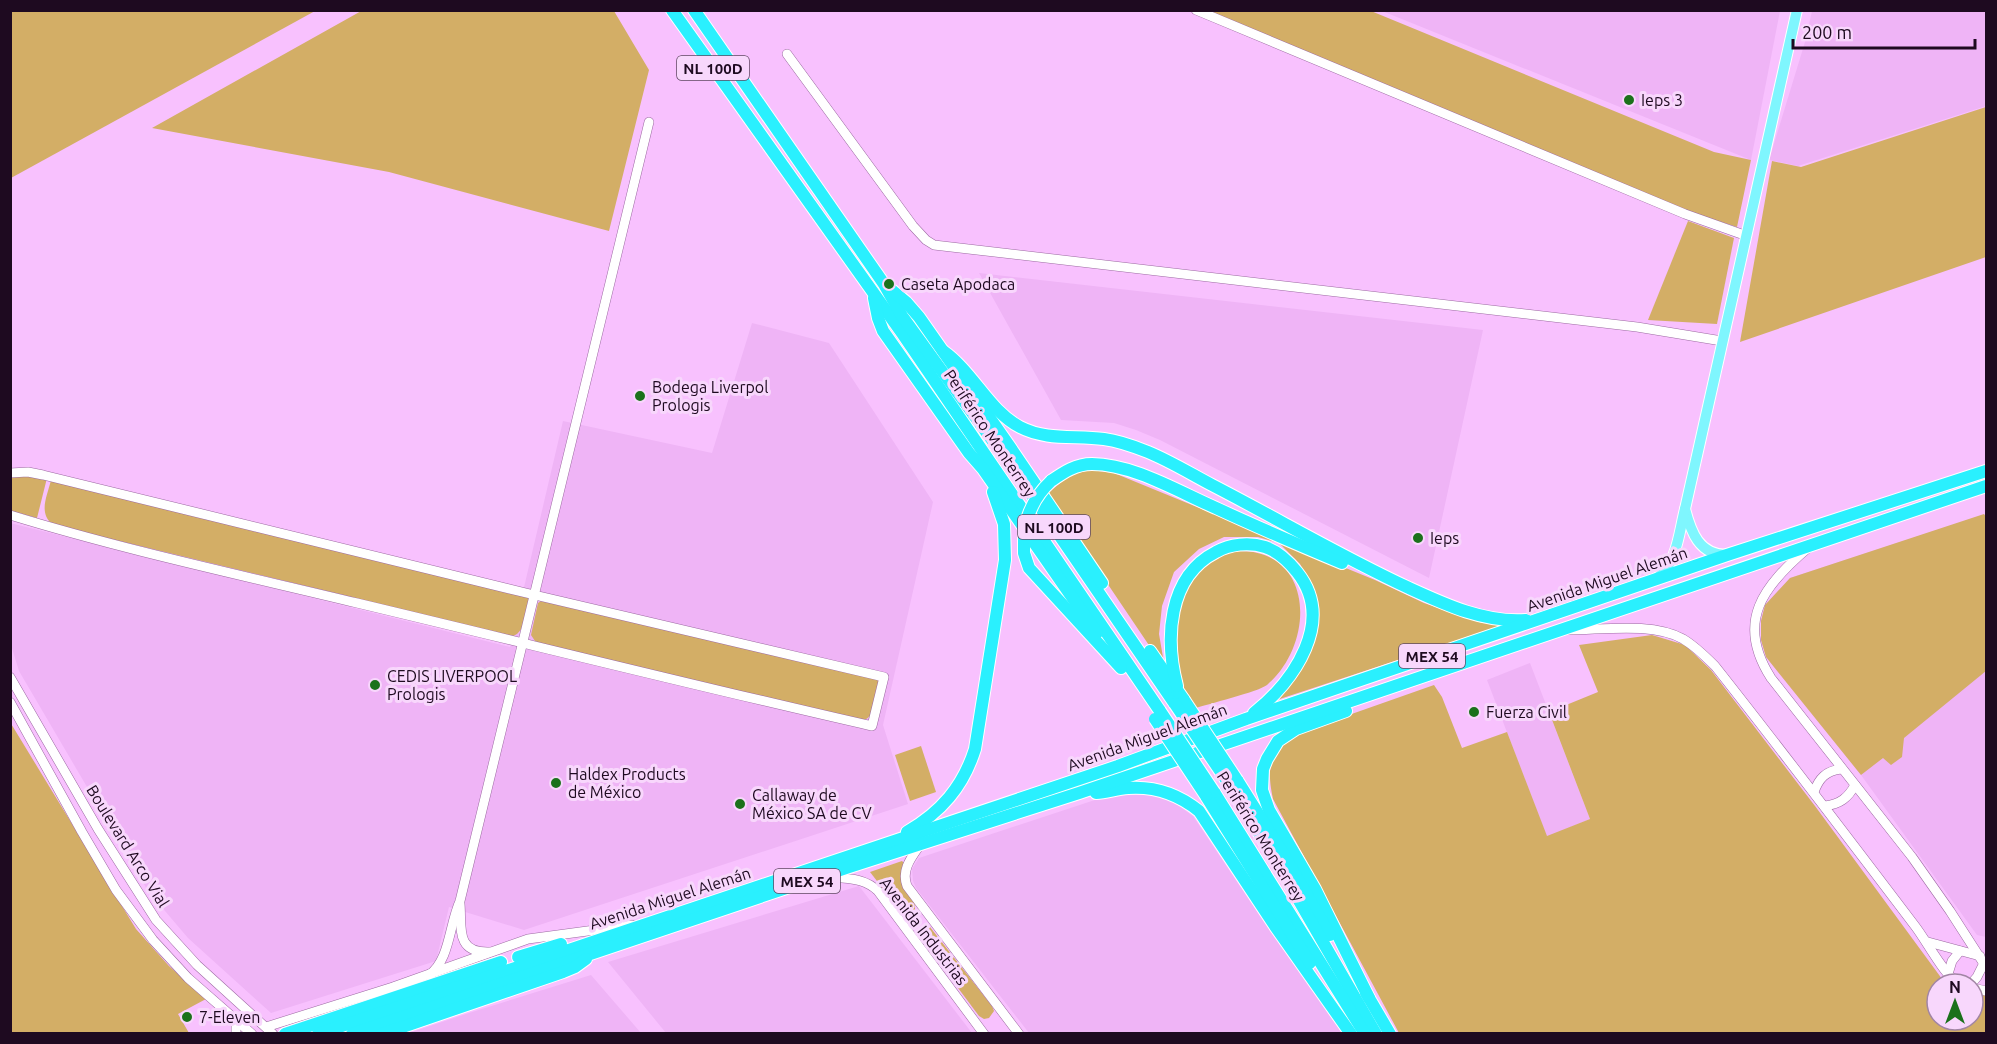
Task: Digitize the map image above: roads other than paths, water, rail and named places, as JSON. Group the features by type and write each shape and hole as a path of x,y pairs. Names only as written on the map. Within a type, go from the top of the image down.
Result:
{"highway":[{"name":"Periférico Monterrey","path":"672,10 873,293 1210,794 1365,1034"},
{"name":"Periférico Monterrey","path":"694,10 884,284 902,316 1179,699 1233,782 1376,1034"},
{"path":"884,284 912,309 943,351 1179,699"},
{"path":"873,293 876,312 883,331 969,453 998,502 1004,524 1006,548 1004,573 975,749 966,775 953,795 926,821 879,847"},
{"path":"943,351 966,371 1009,420 1020,427 1051,437 1115,441 1153,454 1262,510 1366,568 1437,600 1476,614 1508,621 1540,620"},
{"path":"969,453 983,469 1121,668 1156,713"},
{"path":"1121,668 1029,568 1024,553 1026,523 1039,493 1061,473 1079,465 1102,464 1124,469 1317,553 1347,565 1366,568"},
{"name":"Avenida Miguel Alemán","path":"352,1034 534,966 607,936 879,847 1727,555 1953,483 1986,469"},
{"name":"Avenida Miguel Alemán","path":"310,1031 534,966 592,953 1566,630 1986,486"},
{"path":"1179,699 1171,658 1170,627 1178,597 1190,573 1203,560 1221,549 1241,545 1265,547 1284,559 1306,584 1310,595 1312,618 1304,652 1288,680 1266,704 1246,719"},
{"path":"1369,998 1315,889 1269,810 1262,790 1262,779 1267,759 1278,741 1286,734 1363,705 1376,698 1386,688"},
{"path":"1233,782 1281,850 1390,1034"},
{"path":"1079,793 1151,788 1181,798 1199,811 1275,926 1351,1034"},
{"path":"1210,794 1351,1034"},
{"path":"285,1034 310,1031 370,1007 544,948 607,936"},
{"path":"382,1034 569,970 581,964 592,953"}],"main road":[{"path":"1652,581 1670,566 1685,509 1797,10"},
{"path":"1685,509 1692,532 1698,542 1711,552 1727,555"}],"street":[{"path":"1196,10 1685,214 1747,236"},
{"path":"788,54 913,226 934,245 1637,327 1722,341"},
{"path":"429,975 442,960 460,901 649,122"},
{"path":"10,473 28,472 43,475 534,595 884,677 872,726 522,644 76,535 10,515"},
{"path":"1810,547 1784,571 1762,598 1754,621 1757,652 1771,678 1912,857 1984,961"},
{"path":"1566,630 1651,630 1669,633 1701,652 1715,666 1825,806 1928,942 1947,972"},
{"name":"Boulevard Arco Vial","path":"10,677 98,829 156,920 197,965 269,1030"},
{"path":"11,703 22,699"},
{"name":"Boulevard Arco Vial","path":"11,703 116,890 153,940 188,978 252,1034"},
{"path":"1814,792 1823,775 1832,770 1841,769"},
{"path":"1825,806 1844,801 1851,794 1855,784"},
{"name":"Avenida Industrias","path":"920,845 906,868 904,879 907,886 1019,1034"},
{"name":"Avenida Industrias","path":"824,876 859,879 878,891 984,1034"},
{"path":"460,901 461,934 465,943 478,952 496,951"},
{"path":"269,1030 528,939 641,925"},
{"path":"1928,942 1984,961"},
{"path":"1949,972 1952,961 1960,951"},
{"path":"370,1007 393,987"},
{"path":"236,1019 236,1034"}],"place":[{"name":"Ieps 3","path":"1629,100"},
{"name":"Caseta Apodaca","path":"889,284"},
{"name":"Bodega Liverpol Prologis","path":"640,396"},
{"name":"Ieps","path":"1418,538"},
{"name":"CEDIS LIVERPOOL Prologis","path":"375,685"},
{"name":"Fuerza Civil","path":"1474,712"},
{"name":"Haldex Products de México","path":"556,783"},
{"name":"Callaway de México SA de CV","path":"740,804"},
{"name":"7-Eleven","path":"187,1017"}]}
